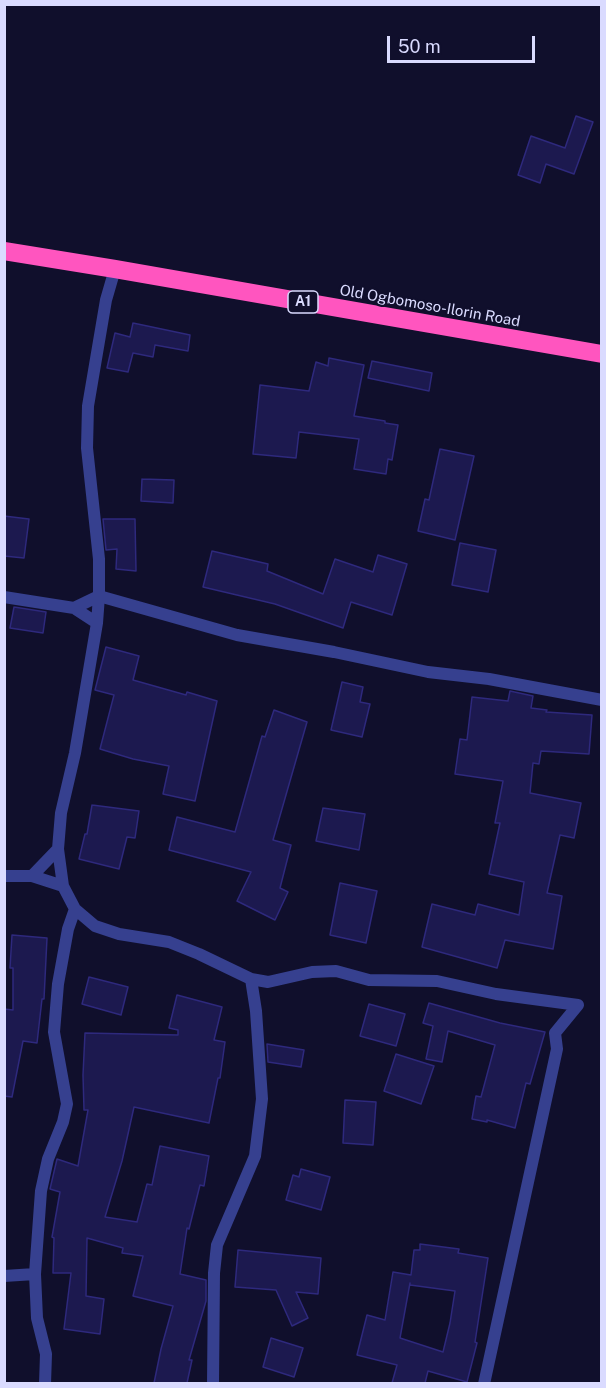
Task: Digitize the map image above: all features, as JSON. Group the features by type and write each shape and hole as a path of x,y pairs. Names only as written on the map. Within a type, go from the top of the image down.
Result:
{"highway":[{"name":"Old Ogbomoso-Ilorin Road","path":"4,252 115,269 602,354"}],"street":[{"path":"115,269 106,300 88,406 87,448 99,559 99,596 97,623 75,753 61,813 58,849 63,886 75,909 95,926 119,934 169,942 251,979 268,982 312,972 336,971 369,980 437,981 496,994 578,1005 555,1033 557,1049 484,1383"},
{"path":"75,608 99,596 237,635 428,672 602,700"},
{"path":"4,597 75,608 97,623"},
{"path":"32,876 58,849"},
{"path":"4,876 32,876 63,886"},
{"path":"45,1383 46,1354 37,1318 35,1274 41,1191 48,1159 63,1122 67,1104 54,1032 58,984 68,929 75,909"},
{"path":"213,1383 214,1273 217,1245 255,1156 262,1099 256,1011 251,979"},
{"path":"4,1276 35,1274"}],"building":[{"path":"576,116 593,122 574,174 546,164 540,183 518,175 531,136 565,148"},
{"path":"133,323 190,335 188,351 155,345 153,357 133,353 128,372 107,368 115,333 130,337"},
{"path":"329,358 364,365 354,416 398,425 392,460 388,459 386,474 354,469 359,439 299,432 296,458 253,454 260,385 309,391 316,362 328,366"},
{"path":"372,361 432,373 429,391 368,378"},
{"path":"440,449 474,456 455,540 418,531 425,499 429,500"},
{"path":"142,479 174,480 173,503 141,501"},
{"path":"4,516 29,519 24,558 4,556"},
{"path":"103,519 135,519 136,571 116,569 117,549 106,550"},
{"path":"460,543 496,550 488,592 452,585"},
{"path":"212,551 268,564 267,571 323,594 335,559 373,572 378,555 407,564 392,615 351,602 343,628 275,604 203,587"},
{"path":"14,607 46,612 43,633 10,628"},
{"path":"106,647 139,656 133,680 217,701 195,801 163,794 169,766 133,759 100,749 114,695 95,690"},
{"path":"342,682 363,687 360,702 370,704 362,737 331,730"},
{"path":"510,691 533,696 531,708 547,710 546,712 592,715 589,754 541,751 539,764 533,763 530,793 581,803 574,838 560,835 547,893 562,896 553,949 505,940 497,968 422,947 432,904 475,915 478,904 519,915 524,882 489,874 500,823 495,823 503,781 455,774 460,739 467,740 472,697 508,701"},
{"path":"274,710 307,722 273,840 291,845 280,888 288,892 275,920 237,901 251,872 169,850 177,817 235,832 262,736 265,737"},
{"path":"92,805 139,811 135,838 127,837 119,869 79,859 85,834 87,834"},
{"path":"323,808 365,814 359,850 316,841"},
{"path":"340,883 377,891 366,943 330,935"},
{"path":"12,935 47,938 44,999 42,999 37,1043 23,1041 12,1097 4,1096 4,1009 13,1010 13,968 10,968"},
{"path":"89,977 128,987 121,1015 82,1004"},
{"path":"177,995 222,1007 214,1040 225,1042 220,1078 218,1078 209,1123 134,1107 122,1161 105,1217 137,1222 147,1184 152,1185 160,1146 209,1156 204,1186 200,1185 189,1229 187,1228 180,1274 206,1280 206,1301 189,1360 192,1360 187,1383 154,1383 173,1306 133,1296 143,1256 122,1253 123,1248 87,1238 86,1296 104,1299 100,1334 64,1329 71,1273 53,1273 54,1238 52,1237 60,1192 50,1189 57,1159 78,1166 88,1110 84,1110 85,1033 178,1035 178,1030 169,1028"},
{"path":"429,1003 500,1023 545,1032 530,1084 526,1083 515,1128 487,1120 487,1122 472,1119 476,1096 481,1097 495,1045 448,1031 442,1062 426,1059 433,1026 423,1023"},
{"path":"369,1004 405,1014 396,1046 360,1036"},
{"path":"267,1044 304,1050 301,1067 268,1062"},
{"path":"396,1054 434,1066 421,1104 384,1091"},
{"path":"345,1100 376,1102 373,1145 343,1143"},
{"path":"301,1169 330,1177 321,1210 286,1200 293,1175 299,1177"},
{"path":"420,1244 459,1249 458,1253 488,1258 475,1342 477,1343 467,1382 428,1371 425,1383 392,1383 397,1365 357,1355 367,1315 385,1320 393,1272 411,1275 414,1250 420,1250","holes":["410,1283 410,1285 455,1291 443,1352 400,1338"]},
{"path":"238,1250 321,1258 318,1294 296,1292 308,1318 292,1326 276,1290 235,1287"},
{"path":"271,1338 303,1348 294,1377 263,1367"}]}
